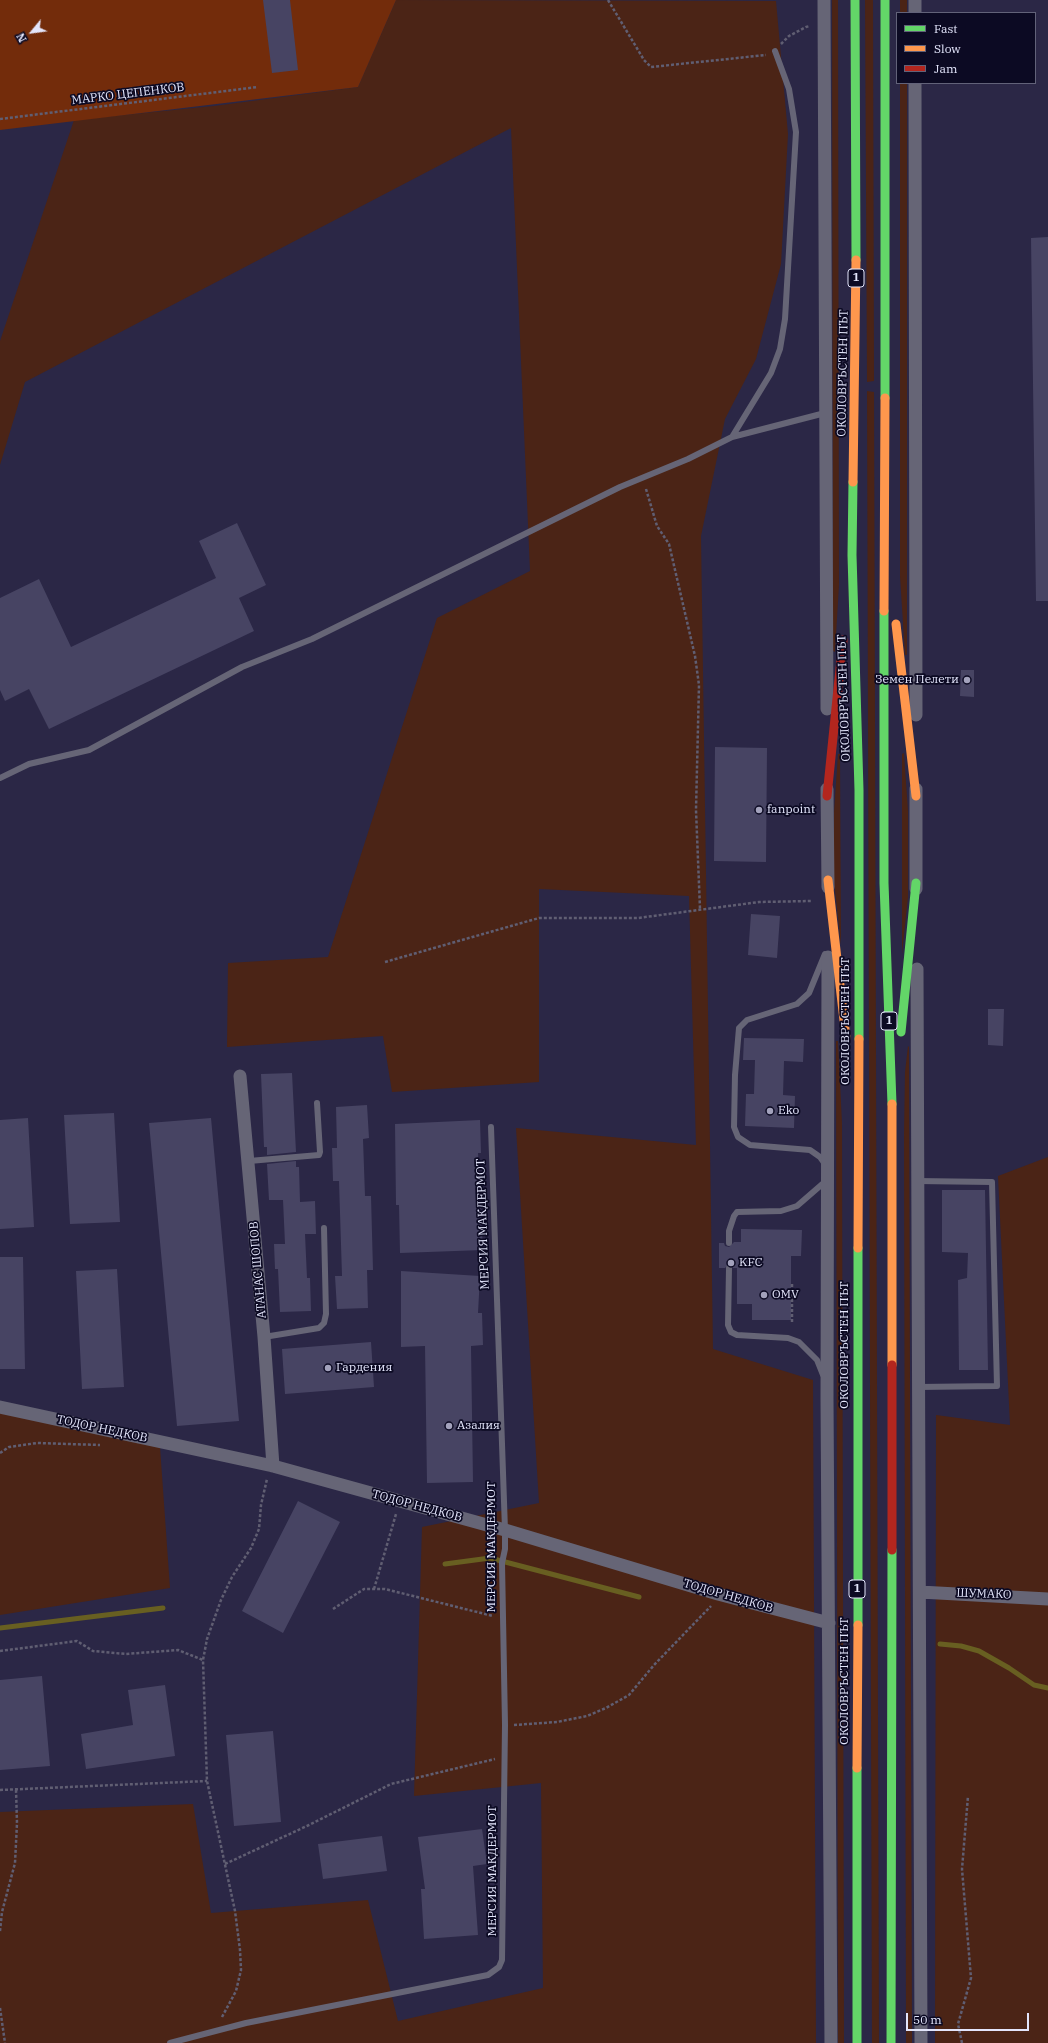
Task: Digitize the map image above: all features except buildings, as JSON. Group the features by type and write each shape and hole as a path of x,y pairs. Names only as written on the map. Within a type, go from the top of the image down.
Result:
{"highway":[{"name":"ОКОЛОВРЪСТЕН ПЪТ","path":"855,0 857,223 852,555 859,790 857,2043"},
{"name":"1","path":"885,0 884,883 892,1115 891,2043"},
{"path":"884,515 894,601"},
{"path":"827,796 852,555"},
{"path":"896,616 916,796"},
{"path":"828,880 848,1050"},
{"path":"892,1115 916,883"},
{"path":"849,1066 858,1135"}],"street":[{"path":"824,0 828,880 827,1398 831,2043"},
{"path":"915,0 915,12"},
{"path":"915,84 916,883 921,2043"},
{"name":"АТАНАС ШОПОВ","path":"240,1076 264,1337 273,1466"},
{"name":"ТОДОР НЕДКОВ","path":"0,1407 273,1466 505,1530 718,1594 829,1623"},
{"name":"ШУМАКО","path":"920,1592 1048,1599"}],"lane":[{"path":"732,437 771,373 780,349 785,319 796,132 789,89 775,50"},
{"path":"0,778 29,764 89,750 242,667 312,639 620,487 688,459 732,437 825,413"},
{"path":"729,1242 729,1231 734,1216 737,1212 781,1211 797,1206 814,1192 828,1174 820,1157 810,1150 750,1145 738,1137 734,1127 735,1075 739,1028 747,1020 797,1004 809,993 828,947"},
{"path":"249,1161 319,1155 317,1103"},
{"name":"МЕРСИЯ МАКДЕРМОТ","path":"218,2031 246,2023 484,1976 495,1972 500,1967 503,1953 505,1725 502,1571 505,1549 505,1530 491,1126"},
{"path":"917,1181 992,1182 997,1386 919,1387"},
{"path":"264,1337 319,1328 324,1323 326,1314 324,1228"},
{"path":"728,1268 728,1326 731,1332 737,1335 788,1338 799,1342 817,1360 823,1376 827,1398"},
{"path":"170,2043 218,2031"}],"path":[{"path":"608,0 644,60 651,67 766,55 775,50 789,36 806,27 824,24"},
{"name":"МАРКО ЦЕПЕНКОВ","path":"0,119 258,87"},
{"path":"644,478 648,499 657,526 669,544 695,656 699,684 696,810 700,910"},
{"path":"385,962 539,918 638,918 759,902 828,900"},
{"path":"792,1282 792,1322"},
{"path":"0,1453 9,1447 37,1443 105,1445"},
{"path":"218,2031 219,2021 236,1991 241,1970 235,1911 207,1781 203,1660 207,1639 221,1600 232,1577 251,1548 259,1529 261,1505 266,1482 273,1466"},
{"path":"374,1589 400,1501"},
{"path":"334,1609 364,1589 385,1589 419,1596 503,1618"},
{"path":"505,1725 557,1722 587,1716 606,1708 629,1695 654,1665 689,1631 711,1606 718,1594"},
{"path":"0,1651 77,1641 92,1651 126,1654 178,1650 203,1660"},
{"path":"225,1864 309,1825 391,1784 505,1756"},
{"path":"0,1790 207,1781"},
{"path":"0,1931 2,1912 15,1863 17,1823 16,1789"},
{"path":"962,2043 958,2024 971,1978 962,1868 968,1796"},
{"path":"0,2008 5,2043"}],"shaded area":[{"path":"0,0 396,0 358,87 0,130"},
{"path":"396,0 776,1 788,134 781,264 756,359 725,419 701,536 713,1349 813,1380 816,2043 0,2043 0,1812 193,1804 211,1913 368,1900 398,2021 543,1988 541,1783 414,1796 422,1527 539,1503 516,1128 696,1145 689,896 539,889 539,1082 392,1092 383,1036 227,1047 228,963 328,957 437,618 530,571 511,128 25,382 0,465 0,341 74,120 214,106 358,87"},
{"path":"832,0 838,0 839,585 835,652 833,651"},
{"path":"865,0 873,0 874,381 867,382"},
{"path":"900,0 907,0 907,12 900,12"},
{"path":"900,84 907,84 907,655 905,655 900,576"},
{"path":"867,391 874,392 879,2043 872,2043"},
{"path":"904,753 908,811 908,897 902,954 902,754"},
{"path":"838,754 840,754 841,945 834,881 834,812"},
{"path":"836,1041 838,1041 842,1123 844,2043 838,2043"},
{"path":"908,1046 912,2043 906,2043 904,1134 905,1072"},
{"path":"1048,1157 1048,2043 935,2043 936,1415 1010,1425 998,1176"},
{"path":"0,1413 160,1447 170,1588 0,1615"}],"waterway":[{"path":"445,1564 490,1558 639,1597"},
{"path":"0,1628 163,1608"},
{"path":"940,1644 961,1646 979,1651 1009,1668 1034,1685 1048,1688"}],"traffic: fast":[{"path":"855,0 856,260"},
{"path":"885,0 885,398"},
{"path":"853,482 852,555 859,790 859,1039"},
{"path":"884,611 884,883 892,1104"},
{"path":"901,1032 916,883"},
{"path":"858,1248 858,1625"},
{"path":"891,2043 892,1550"},
{"path":"857,1768 857,2043"}],"traffic: slow":[{"path":"853,482 856,260"},
{"path":"884,611 885,398"},
{"path":"896,624 916,796"},
{"path":"828,880 846,1038"},
{"path":"858,1248 859,1039"},
{"path":"892,1104 892,1365"},
{"path":"857,1768 858,1625"}],"traffic: jam":[{"path":"827,796 843,640"},
{"path":"892,1365 892,1550"}],"place":[{"name":"Земен Пелети","path":"967,680"},
{"name":"fanpoint","path":"759,810"},
{"name":"Eko","path":"770,1111"},
{"name":"KFC","path":"731,1263"},
{"name":"OMV","path":"764,1295"},
{"name":"Гардения","path":"328,1368"},
{"name":"Азалия","path":"449,1426"}]}
